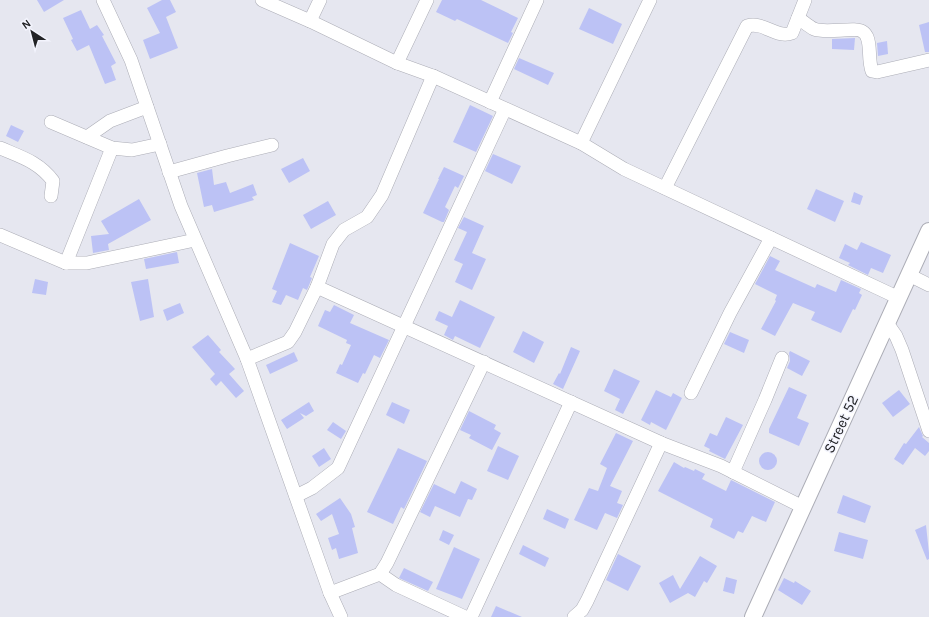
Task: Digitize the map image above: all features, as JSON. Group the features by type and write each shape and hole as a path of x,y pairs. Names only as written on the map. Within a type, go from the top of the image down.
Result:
{"street":[{"path":"103,0 131,60 181,206 247,359 330,593 340,617"},
{"path":"262,0 310,21 397,63 433,76 581,143 624,169 899,298"},
{"path":"310,21 320,0"},
{"path":"397,63 427,0"},
{"path":"490,102 537,0"},
{"path":"581,143 650,0"},
{"path":"665,188 746,26 753,24 787,35 792,32 806,0"},
{"path":"798,18 814,29 828,32 858,30 863,32 868,38 870,65 872,71 877,72 929,60"},
{"path":"247,359 288,342 295,332 317,287 333,244 344,230 367,217 382,195 433,76"},
{"path":"88,137 110,121 147,107"},
{"path":"296,496 312,488 338,468 505,109"},
{"path":"51,122 112,148 132,150 160,144"},
{"path":"169,172 272,145"},
{"path":"0,148 34,163 47,172 53,181 51,196"},
{"path":"66,263 112,148"},
{"name":"Street 52","path":"753,617 929,231"},
{"path":"0,235 66,263 87,263 195,240"},
{"path":"691,393 730,313 771,238"},
{"path":"909,274 929,285"},
{"path":"317,287 661,443 721,466 803,507"},
{"path":"887,324 896,336 902,350 929,431"},
{"path":"733,472 782,358"},
{"path":"330,593 380,574 387,563 484,362"},
{"path":"471,617 571,402"},
{"path":"574,617 582,610 587,601 661,443"},
{"path":"380,574 396,585 465,617"}],"building":[{"path":"37,0 64,0 44,12"},
{"path":"162,0 170,0 176,12 166,17 178,48 150,59 143,40 160,33 147,8"},
{"path":"442,0 481,0 518,18 511,32 513,33 508,43 457,19 455,21 436,12"},
{"path":"589,8 622,24 613,44 579,29"},
{"path":"81,10 90,29 97,25 104,35 102,36 116,63 111,66 116,80 105,84 89,45 77,51 71,40 73,39 63,18"},
{"path":"929,22 929,52 925,52 919,25"},
{"path":"855,38 854,50 832,49 832,39"},
{"path":"887,41 888,54 878,56 877,43"},
{"path":"519,58 554,73 548,85 514,69"},
{"path":"470,105 493,116 476,152 453,142"},
{"path":"11,125 24,131 18,142 6,136"},
{"path":"493,154 521,166 512,184 485,171"},
{"path":"303,158 310,171 289,183 281,169"},
{"path":"444,167 464,176 458,188 455,186 445,207 449,210 444,222 442,222 423,213"},
{"path":"212,169 214,185 226,182 230,193 253,184 257,195 252,197 254,200 214,212 212,205 204,207 197,173"},
{"path":"816,189 844,201 835,222 807,209"},
{"path":"854,192 863,196 860,205 851,202"},
{"path":"139,199 151,220 108,244 109,250 93,253 91,236 109,234 101,221"},
{"path":"328,201 336,215 311,229 303,215"},
{"path":"464,217 484,226 472,253 486,259 472,290 455,282 463,264 454,260 467,232 458,228"},
{"path":"861,242 891,255 883,273 871,268 868,275 848,265 850,263 839,258 845,244 857,250"},
{"path":"290,243 319,256 310,277 312,278 307,290 303,288 298,300 286,295 281,305 272,302 277,291 272,289"},
{"path":"177,252 179,263 146,269 144,259"},
{"path":"770,256 780,261 775,270 815,288 817,284 836,292 841,280 861,289 859,293 862,295 841,333 811,320 815,312 793,303 775,336 761,329 776,301 777,295 755,284"},
{"path":"35,279 48,282 46,295 32,293"},
{"path":"148,279 154,317 140,321 131,282"},
{"path":"460,300 495,317 480,348 455,336 453,340 444,335 448,326 435,320 439,311 452,317"},
{"path":"180,303 184,313 167,321 163,310"},
{"path":"334,305 354,315 350,323 389,340 380,358 374,355 365,374 363,373 358,383 336,373 340,364 342,365 351,345 346,343 347,340 318,326 325,310 330,312"},
{"path":"523,331 544,342 534,363 513,352"},
{"path":"730,332 749,340 744,353 724,344"},
{"path":"208,335 221,350 219,352 235,369 229,374 244,391 236,398 221,381 216,386 210,379 215,374 192,347"},
{"path":"571,347 580,351 563,389 553,384 559,373 560,374"},
{"path":"790,351 810,361 802,376 787,368 790,361"},
{"path":"294,352 298,361 270,374 266,365"},
{"path":"614,369 640,381 623,414 615,410 620,399 604,391"},
{"path":"789,387 807,395 797,418 809,423 799,446 769,433 769,429"},
{"path":"656,390 671,397 673,393 682,398 666,430 651,422 650,425 641,420"},
{"path":"899,390 910,404 893,417 882,403"},
{"path":"309,402 314,411 306,416 300,413 304,418 287,429 281,420"},
{"path":"392,402 410,410 404,424 386,415"},
{"path":"469,411 496,425 494,429 501,433 492,450 469,438 471,435 460,430"},
{"path":"726,417 743,425 725,459 709,451 710,449 704,446 710,433 717,436"},
{"path":"333,422 346,431 341,439 327,430"},
{"path":"919,427 923,436 922,437 929,443 929,451 925,456 915,448 903,465 894,459 904,443 906,444"},
{"path":"616,433 633,441 610,486 622,491 617,503 623,505 617,518 605,513 597,530 574,520 589,488 598,491 607,468 600,464"},
{"path":"498,446 519,456 508,480 487,471"},
{"path":"324,448 331,459 319,467 312,456"},
{"path":"398,448 427,461 404,509 401,507 393,524 367,512"},
{"path":"768,452 774,455 777,461 774,467 768,470 762,467 759,461 762,455"},
{"path":"674,462 684,468 685,467 694,471 695,469 705,474 702,479 726,491 731,480 775,502 766,522 752,516 743,533 738,531 734,539 710,527 713,519 658,491"},
{"path":"461,481 477,489 472,500 468,499 460,517 435,506 430,517 420,512 434,484 455,494"},
{"path":"843,495 871,506 865,523 837,513"},
{"path":"340,498 351,514 355,527 352,528 358,553 339,559 336,548 332,550 328,538 339,534 332,514 321,521 316,514"},
{"path":"547,509 569,519 565,529 543,519"},
{"path":"926,525 929,553 929,559 927,560 915,530"},
{"path":"443,530 454,535 449,545 439,540"},
{"path":"839,532 868,540 863,559 834,551"},
{"path":"523,545 549,558 545,567 519,554"},
{"path":"454,547 480,559 462,599 436,589"},
{"path":"618,554 641,566 628,591 606,580"},
{"path":"700,556 717,566 707,583 704,581 695,597 688,593 670,603 659,583 673,575 680,589"},
{"path":"404,568 433,582 428,591 399,578"},
{"path":"726,577 737,580 734,594 723,591"},
{"path":"784,578 794,583 795,581 811,591 802,605 778,590"},
{"path":"496,606 522,617 491,617"}]}
